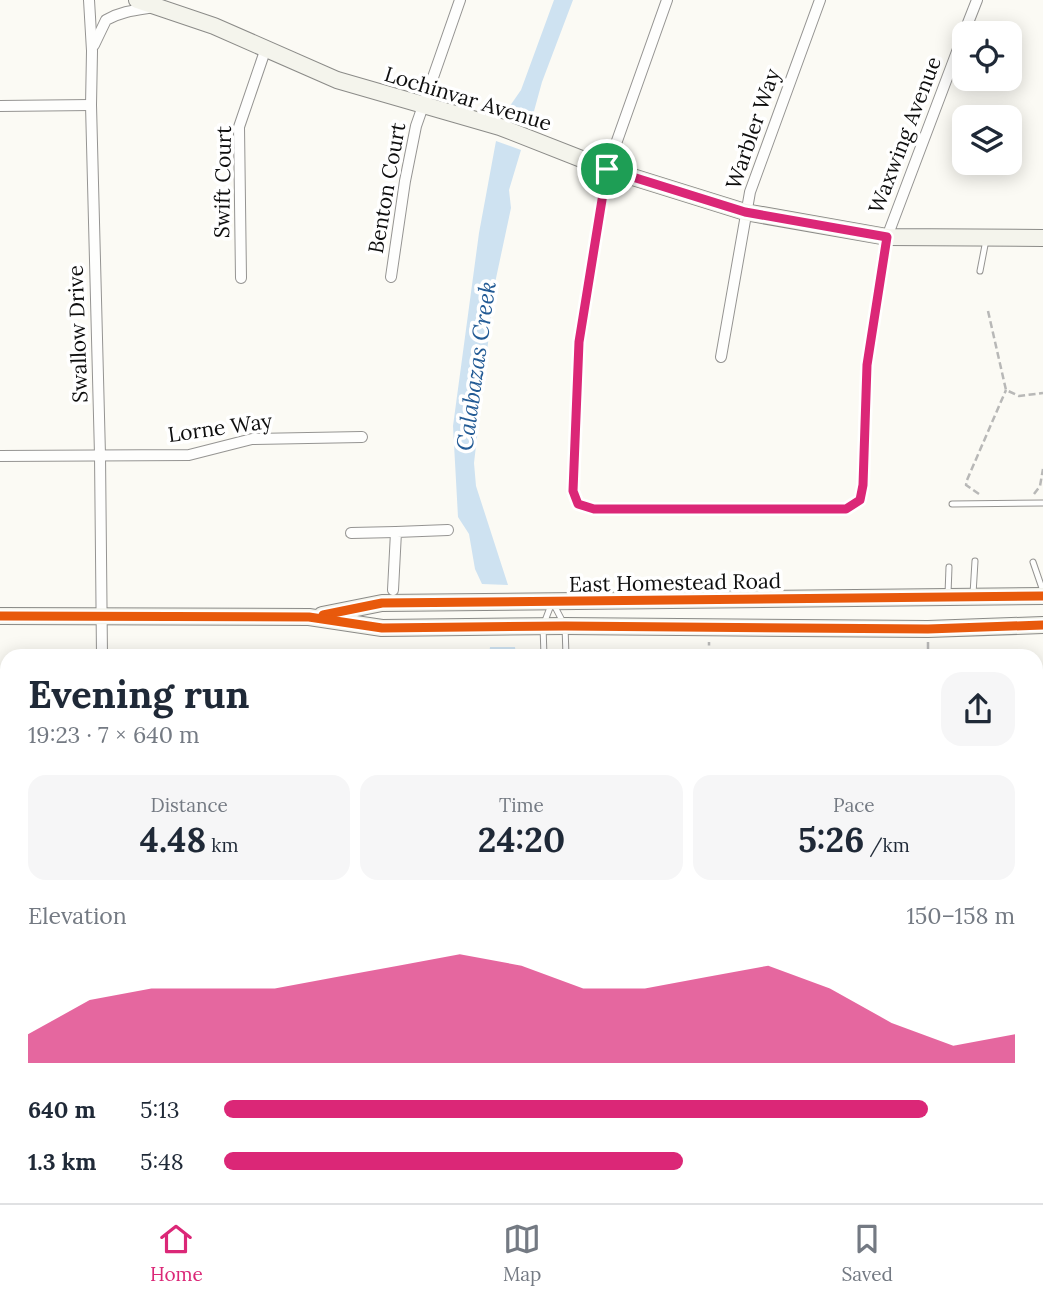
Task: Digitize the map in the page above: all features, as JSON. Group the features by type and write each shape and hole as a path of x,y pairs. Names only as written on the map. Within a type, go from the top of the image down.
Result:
{"main road":[{"name":"Lochinvar Avenue","path":"137,0 267,48 337,79 500,127 607,169 745,212 887,237 1043,238"},
{"name":"East Homestead Road","path":"309,617 382,603 1043,596"},
{"name":"East Homestead Road","path":"0,616 309,617 382,628 565,626 928,629 1043,625"}],"street":[{"name":"Swallow Drive","path":"89,0 102,649"},
{"name":"Benton Court","path":"391,277 405,181 422,105 460,0"},
{"path":"607,169 667,0"},
{"name":"Warbler Way","path":"721,356 750,192 820,0"},
{"name":"Waxwing Avenue","path":"969,21 977,0"},
{"name":"Swallow Drive","path":"92,51 106,20 121,12 158,7"},
{"name":"Swift Court","path":"242,278 239,127 267,48"},
{"name":"Waxwing Avenue","path":"607,169 579,342 573,491 578,504 594,509 846,509 860,500 863,485 867,365 887,237 952,65"},
{"path":"0,106 91,105"},
{"name":"Lorne Way","path":"0,456 189,456 252,439 362,437"},
{"path":"351,533 448,530"},
{"path":"393,590 396,532"}],"lane":[{"path":"980,271 986,237"},
{"path":"952,504 1043,503"},
{"path":"973,597 975,561"},
{"path":"1033,562 1043,591"},
{"path":"948,597 949,567"},
{"path":"544,649 543,626 552,602"},
{"path":"552,602 565,626 566,649"}],"path":[{"path":"981,503 981,494 969,488 967,480 1006,390 988,311"},
{"path":"1006,390 1018,396 1043,393"},
{"path":"1028,503 1040,486 1043,468"}],"water":[{"path":"554,0 573,0 542,82 531,122 505,113 521,90"},
{"name":"Calabazas Creek","path":"496,141 521,150 509,190 511,208 495,283 474,463 476,486 508,585 482,584 475,569 469,534 458,517 453,426 479,233"},
{"path":"515,647 515,649 490,649"}],"cycle path":[{"path":"323,615 382,603 1043,596"},
{"path":"0,616 309,617 382,628 565,626 928,629 1043,625"}],"route":[{"path":"607,169 745,212 887,237 867,365 863,485 860,500 846,509 594,509 578,504 573,491 579,342 607,169"}]}
